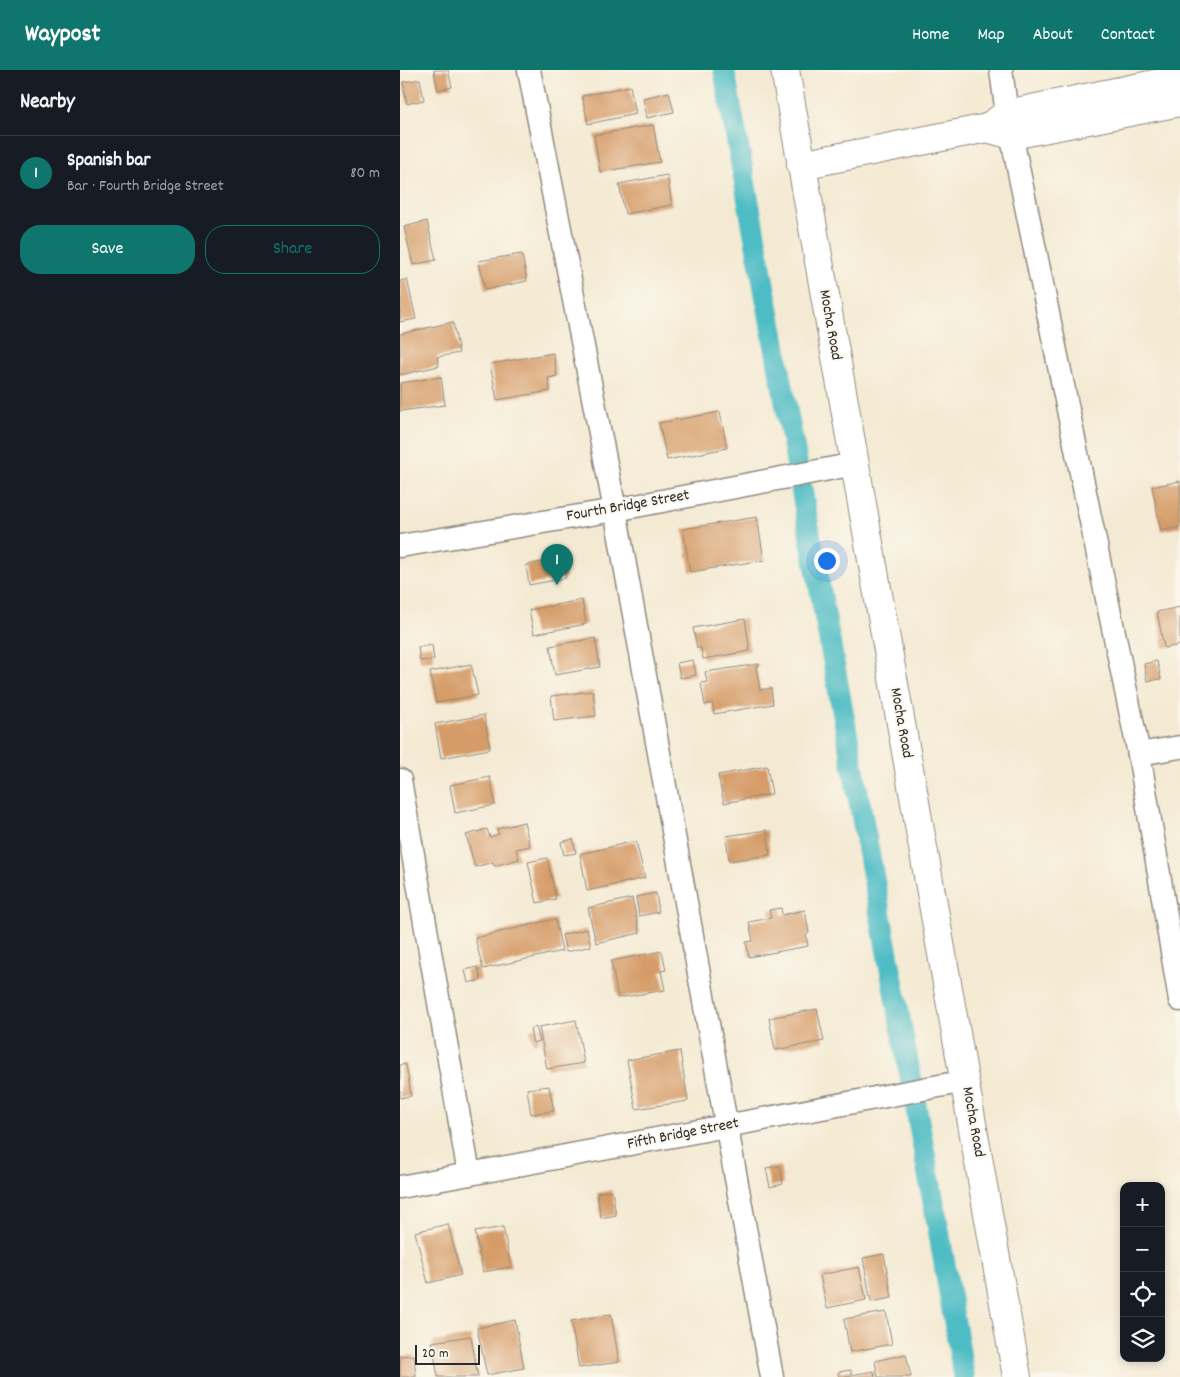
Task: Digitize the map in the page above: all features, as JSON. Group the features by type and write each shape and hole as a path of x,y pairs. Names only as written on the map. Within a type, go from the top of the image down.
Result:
{"street":[{"path":"529,70 615,510 772,1377"},
{"name":"Mocha Road","path":"785,70 966,1081 1017,1377"},
{"path":"1001,70 1002,126 1139,754 1180,1000"},
{"path":"1002,126 1180,79"},
{"path":"802,165 1002,126 1180,102"},
{"name":"Fourth Bridge Street","path":"400,546 615,510 855,464"},
{"path":"1139,754 1180,747"},
{"path":"400,780 469,1174"},
{"name":"Fifth Bridge Street","path":"400,1187 966,1081"}],"building":[{"path":"434,70 448,70 452,87 438,90"},
{"path":"420,79 424,100 407,104 403,82"},
{"path":"630,86 636,114 588,124 582,96"},
{"path":"669,92 674,112 647,118 643,98"},
{"path":"653,125 660,162 600,172 594,135"},
{"path":"667,175 672,205 625,214 619,184"},
{"path":"427,221 436,260 413,265 404,227"},
{"path":"522,254 527,281 485,290 479,261"},
{"path":"407,279 416,319 400,322 400,281"},
{"path":"453,322 459,353 437,357 439,366 400,375 400,334"},
{"path":"553,353 557,376 548,378 550,391 497,400 490,364"},
{"path":"441,377 445,405 400,411 400,383"},
{"path":"720,412 727,448 667,460 659,423"},
{"path":"1180,481 1180,527 1161,531 1152,487"},
{"path":"757,517 764,560 690,572 683,529"},
{"path":"562,558 566,578 529,585 526,565"},
{"path":"582,600 586,624 534,634 529,610"},
{"path":"1180,607 1180,645 1164,648 1157,612"},
{"path":"745,619 750,651 703,659 701,648 697,648 693,628"},
{"path":"595,638 600,667 555,675 550,646"},
{"path":"432,645 434,660 420,661 418,647"},
{"path":"693,660 696,675 680,678 677,663"},
{"path":"1157,661 1161,679 1147,681 1144,664"},
{"path":"471,664 478,695 436,703 430,672"},
{"path":"759,664 756,667 760,690 771,688 773,704 714,714 712,703 705,705 701,683 707,682 705,672"},
{"path":"593,691 596,716 554,721 551,696"},
{"path":"484,715 490,749 441,758 435,724"},
{"path":"767,766 772,794 724,803 718,775"},
{"path":"490,777 495,805 455,813 450,785"},
{"path":"524,822 530,846 516,849 519,859 494,866 493,862 475,867 466,835 487,829 490,837 499,834 497,829"},
{"path":"767,830 770,855 729,861 726,836"},
{"path":"573,839 576,853 564,855 561,842"},
{"path":"636,841 645,878 587,891 580,854"},
{"path":"547,858 556,899 537,903 528,862"},
{"path":"656,893 659,912 639,916 636,897"},
{"path":"632,898 640,933 596,943 588,908"},
{"path":"781,908 782,915 805,910 809,933 806,935 808,946 749,957 746,942 753,941 749,922 771,918 769,910"},
{"path":"555,919 562,951 483,969 475,938"},
{"path":"587,929 591,946 566,952 562,935"},
{"path":"662,951 666,970 661,971 665,990 618,998 611,961"},
{"path":"478,967 481,980 468,983 465,970"},
{"path":"817,1009 824,1041 775,1050 769,1018"},
{"path":"576,1020 584,1063 547,1069 539,1027"},
{"path":"536,1027 540,1041 533,1043 530,1029"},
{"path":"680,1051 688,1101 636,1109 627,1060"},
{"path":"406,1064 411,1096 400,1098 400,1065"},
{"path":"549,1086 554,1111 531,1114 527,1089"},
{"path":"780,1166 783,1184 770,1187 766,1168"},
{"path":"612,1190 616,1215 601,1218 597,1193"},
{"path":"448,1224 461,1275 428,1283 415,1232"},
{"path":"503,1227 511,1267 483,1272 475,1232"},
{"path":"884,1254 892,1298 871,1302 863,1258"},
{"path":"859,1267 866,1300 827,1308 820,1275"},
{"path":"886,1312 892,1344 850,1352 844,1319"},
{"path":"611,1314 619,1362 579,1368 571,1321"},
{"path":"515,1320 524,1368 487,1375 477,1328"},
{"path":"471,1336 478,1377 438,1377 432,1342"},
{"path":"906,1354 911,1377 878,1377 875,1361"},
{"path":"414,1355 416,1377 400,1377 400,1356"},
{"path":"851,1370 851,1375 874,1371 875,1377 839,1377 838,1372"}],"waterway":[{"path":"724,70 937,1221 964,1377"}],"place":[{"name":"Spanish bar","path":"557,585"}]}
